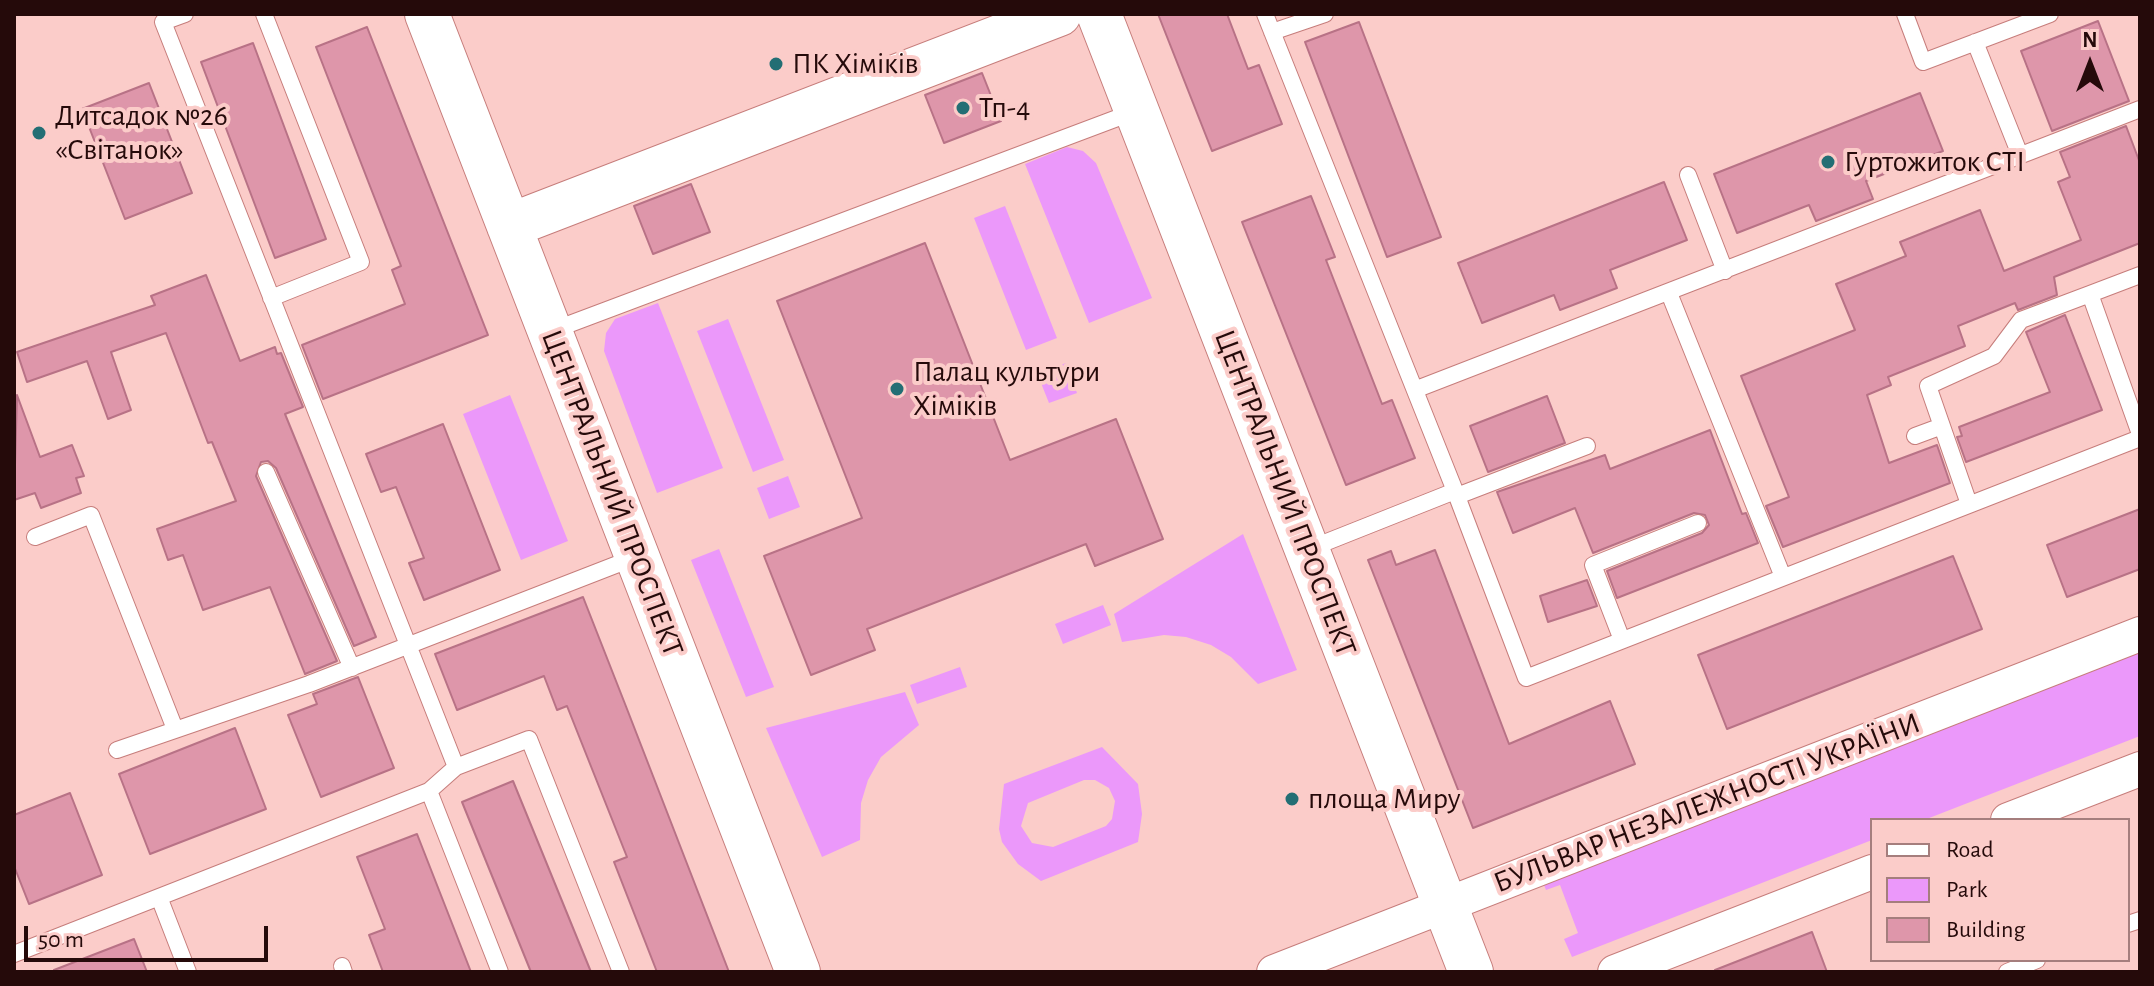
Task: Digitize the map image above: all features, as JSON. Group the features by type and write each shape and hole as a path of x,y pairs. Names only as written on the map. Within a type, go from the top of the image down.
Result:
{"street":[{"name":"ЦЕНТРАЛЬНИЙ ПРОСПЕКТ","path":"427,14 798,972"},
{"path":"509,226 1059,14"},
{"name":"ЦЕНТРАЛЬНИЙ ПРОСПЕКТ","path":"1099,14 1471,972"},
{"name":"БУЛЬВАР НЕЗАЛЕЖНОСТІ УКРАЇНИ","path":"1274,972 2140,634"},
{"path":"2013,818 2140,769"},
{"path":"1615,972 1870,873"}],"lane":[{"path":"185,14 163,22 456,767"},
{"path":"264,14 361,262 271,298"},
{"path":"1265,14 1417,389 1526,678 2140,436 2090,294"},
{"path":"1272,32 1325,14"},
{"path":"1905,14 1923,62 2050,14"},
{"path":"1975,42 2020,155"},
{"path":"1417,389 2140,109"},
{"path":"550,332 1137,111"},
{"path":"1688,175 1725,271"},
{"path":"1969,504 1928,386 1994,356 2021,320 2140,275"},
{"path":"1669,293 1783,577"},
{"path":"1915,436 1942,426"},
{"path":"1307,550 1587,446"},
{"path":"266,472 352,668"},
{"path":"35,537 91,515 175,729"},
{"path":"1622,640 1593,565 1698,523"},
{"path":"117,750 352,668 637,557"},
{"path":"14,954 429,791 456,767 529,739 621,972"},
{"path":"429,791 500,972"},
{"path":"159,897 188,972"},
{"path":"2007,972 2032,962"}],"green space":[{"path":"1067,147 1083,151 1096,163 1152,298 1089,323 1025,164"},
{"path":"1005,206 1057,338 1026,350 974,218"},
{"path":"658,303 723,468 657,493 604,351 606,333 615,319"},
{"path":"728,319 784,460 753,472 697,331"},
{"path":"1066,363 1077,393 1049,403 1037,373"},
{"path":"510,395 568,541 521,560 463,414"},
{"path":"788,476 800,507 769,519 757,488"},
{"path":"1243,534 1297,670 1258,684 1231,657 1211,645 1186,637 1164,635 1122,642 1114,614"},
{"path":"719,549 774,687 746,697 691,560"},
{"path":"1103,605 1111,625 1063,644 1055,624"},
{"path":"2140,638 2140,736 1929,818 1870,818 1870,841 1572,957 1564,939 1578,933 1560,885 1546,890 1539,872"},
{"path":"960,667 967,687 917,704 910,685"},
{"path":"905,692 919,725 881,757 868,780 861,803 860,840 822,857 766,728"},
{"path":"1102,747 1138,784 1142,814 1138,842 1041,881 1018,864 1002,842 999,829 1004,784","holes":["1084,780 1095,780 1109,788 1115,801 1112,819 1106,826 1053,847 1032,843 1021,826 1028,803"]}],"building":[{"path":"1158,14 1227,14 1248,69 1259,65 1282,124 1212,151"},
{"path":"2098,21 2129,101 2052,131 2021,51"},
{"path":"1359,22 1441,237 1387,257 1305,42"},
{"path":"367,27 488,335 323,399 302,345 405,304 392,270 401,266 316,47"},
{"path":"253,43 326,239 275,258 201,62"},
{"name":"Тп-4","path":"982,73 1001,121 944,143 925,95"},
{"path":"149,83 192,193 125,219 82,109"},
{"name":"Гуртожиток СТІ","path":"1920,93 1943,151 1866,181 1873,199 1816,221 1809,205 1737,233 1714,174"},
{"path":"2126,126 2140,163 2140,243 2054,277 2057,295 2018,310 2015,303 1958,326 1965,346 1888,377 1891,385 1867,395 1889,463 1937,445 1950,483 1783,547 1766,506 1789,497 1741,376 1855,330 1836,284 1906,256 1900,242 1980,210 2004,271 2081,240 2058,182 2070,177 2060,152"},
{"path":"1664,182 1687,240 1610,270 1617,288 1560,310 1554,295 1482,323 1458,263"},
{"path":"691,184 710,232 653,254 634,206"},
{"path":"1311,196 1335,257 1326,260 1382,404 1392,400 1415,458 1346,485 1242,222"},
{"name":"Палац культури Хіміків","path":"925,243 1010,460 1116,419 1163,539 1095,566 1086,544 867,629 875,650 811,675 764,556 862,518 777,301"},
{"path":"206,275 240,361 275,347 277,354 281,353 303,407 285,414 376,637 354,646 276,468 268,461 261,462 256,476 337,661 305,674 270,587 203,610 183,555 168,560 157,529 236,501 212,442 208,443 166,333 111,352 131,410 108,419 87,361 27,382 17,352 155,305 151,296"},
{"path":"2065,315 2102,410 1966,462 1957,437 1962,436 1959,427 2050,392 2026,332"},
{"path":"17,395 40,457 72,445 84,476 76,478 81,493 41,508 35,493 14,500"},
{"path":"1547,396 1565,443 1488,472 1470,426"},
{"path":"443,424 500,570 424,600 409,563 424,558 396,487 381,492 366,454"},
{"path":"1710,430 1742,514 1746,513 1758,543 1617,598 1607,571 1702,533 1709,525 1705,515 1694,513 1593,553 1575,508 1513,533 1497,492 1605,455 1610,469"},
{"path":"2140,509 2140,569 2067,597 2047,545"},
{"path":"1435,550 1509,744 1610,701 1635,764 1473,828 1368,560 1391,551 1396,565"},
{"path":"1953,556 1982,629 1727,729 1698,655"},
{"path":"1587,580 1597,606 1548,622 1540,596"},
{"path":"583,597 729,972 657,972 614,862 627,857 567,706 557,710 544,676 457,710 435,654"},
{"path":"358,677 394,768 321,797 288,715 317,704 313,694"},
{"path":"235,728 266,809 150,854 119,774"},
{"path":"513,781 591,972 531,972 462,802"},
{"path":"70,793 102,875 29,904 14,866 14,815"},
{"path":"417,834 471,972 383,972 369,935 385,929 357,857"},
{"path":"1812,932 1827,972 1715,970"},
{"path":"134,939 147,972 54,970"}],"place":[{"name":"ПК Хіміків","path":"776,64"},
{"name":"Тп-4","path":"963,108"},
{"name":"Дитсадок №26 «Світанок»","path":"39,133"},
{"name":"Гуртожиток СТІ","path":"1828,162"},
{"name":"Палац культури Хіміків","path":"897,389"},
{"name":"площа Миру","path":"1292,799"}]}
